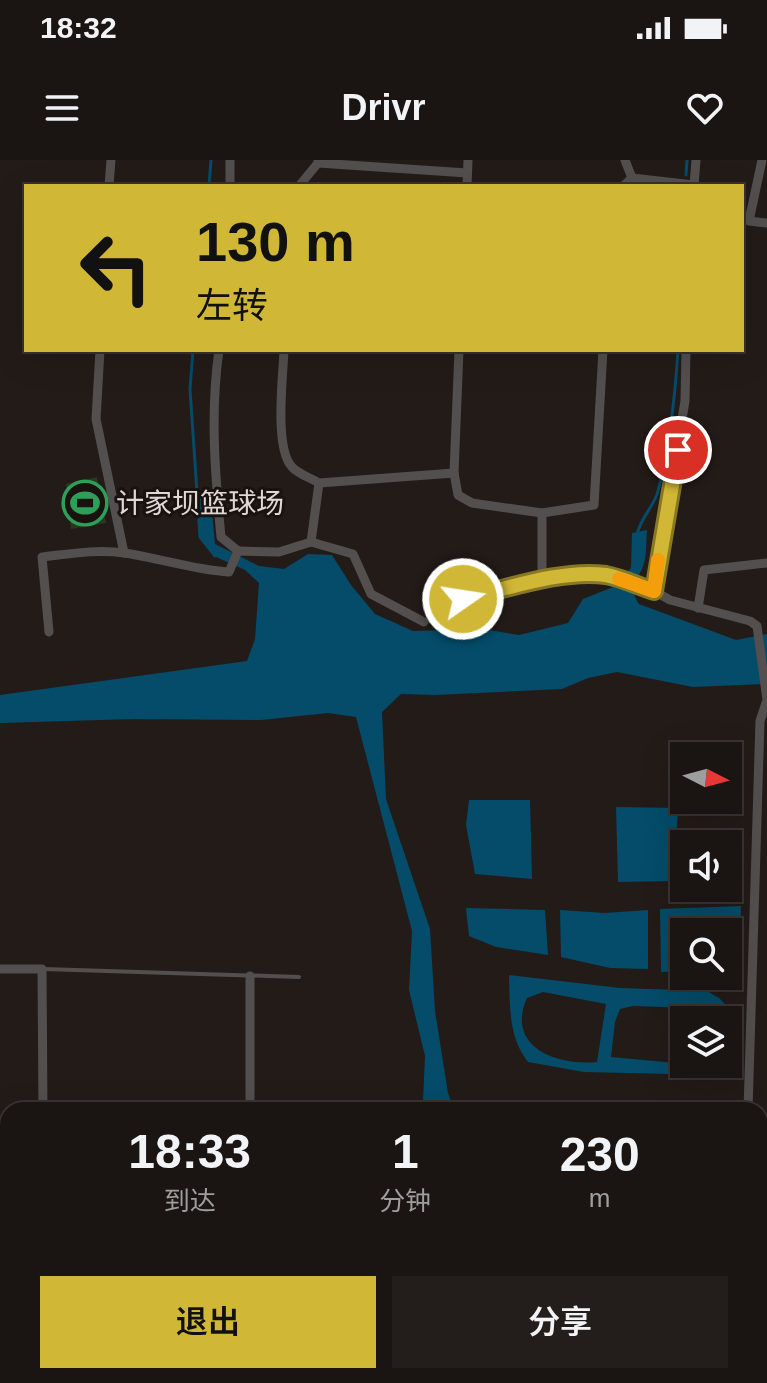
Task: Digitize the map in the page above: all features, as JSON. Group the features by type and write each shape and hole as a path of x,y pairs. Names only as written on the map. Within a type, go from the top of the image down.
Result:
{"street":[{"path":"109,184 111,160"},
{"path":"230,160 230,184"},
{"path":"467,184 468,160"},
{"path":"625,160 632,178"},
{"path":"694,184 696,160"},
{"path":"762,160 749,221 767,223"},
{"path":"301,184 318,162 467,173"},
{"path":"625,184 632,178 685,184"},
{"path":"100,352 96,419 124,553"},
{"path":"219,352 213,394 213,440 221,537 238,551 279,552 311,542 353,554 371,594 424,622"},
{"path":"284,352 282,430 285,458 293,470 319,483 454,473"},
{"path":"459,352 454,473 458,495 472,503 542,513 594,505 603,352"},
{"path":"654,591 685,401 686,352"},
{"path":"311,542 319,483"},
{"path":"542,513 542,580"},
{"path":"49,632 42,557 90,551 124,553 205,571 229,572 238,551"},
{"path":"698,608 704,570 767,563"},
{"path":"463,599 542,580 590,574 610,576 654,591 670,600 750,621 757,626 767,700 760,721 748,1102"},
{"path":"0,969 42,969 43,1102"},
{"path":"250,976 250,1102"}],"lane":[{"path":"42,969 299,977"}],"green space":[{"name":"计家坝篮球场","path":"97,477 106,523 71,529 66,484"}],"water":[{"path":"210,491 215,544 259,566 284,569 308,554 332,555 375,614 413,631 483,629 519,635 568,623 583,599 613,587 631,568 632,533 647,530 644,563 633,586 639,604 736,640 767,634 767,684 693,687 617,672 588,678 562,689 401,694 382,712 386,799 430,929 435,1011 451,1102 423,1101 425,1056 409,990 412,931 356,717 328,713 261,720 135,719 0,723 0,695 247,661 255,639 259,583 245,570 214,556 200,537 197,496"},
{"path":"469,800 530,800 532,879 475,874 466,825"},
{"path":"616,807 670,808 670,814 678,814 677,830 670,830 670,881 618,882"},
{"path":"741,906 741,918 670,918 670,972 661,972 660,909"},
{"path":"466,908 545,910 548,955 496,947 469,936"},
{"path":"560,910 605,913 648,910 648,969 610,968 561,957"},
{"path":"509,975 620,988 707,991 727,1006 633,1006 620,1009 615,1022 611,1057 670,1063 670,1074 584,1072 528,1062 513,1031","holes":["543,992 606,1004 597,1062 566,1061 539,1050 529,1041 523,1029 522,1015 527,998"]}],"waterway":[{"path":"209,184 211,160"},
{"path":"686,175 687,160"},
{"path":"193,352 190,389 200,537 215,556"},
{"path":"637,535 656,497 662,474 678,352"}],"slow traffic":[{"path":"619,579 654,591 658,560"}],"place":[{"name":"计家坝篮球场","path":"85,503"}],"route":[{"path":"463,599 542,580 590,574 610,576 654,591 678,450"}]}
